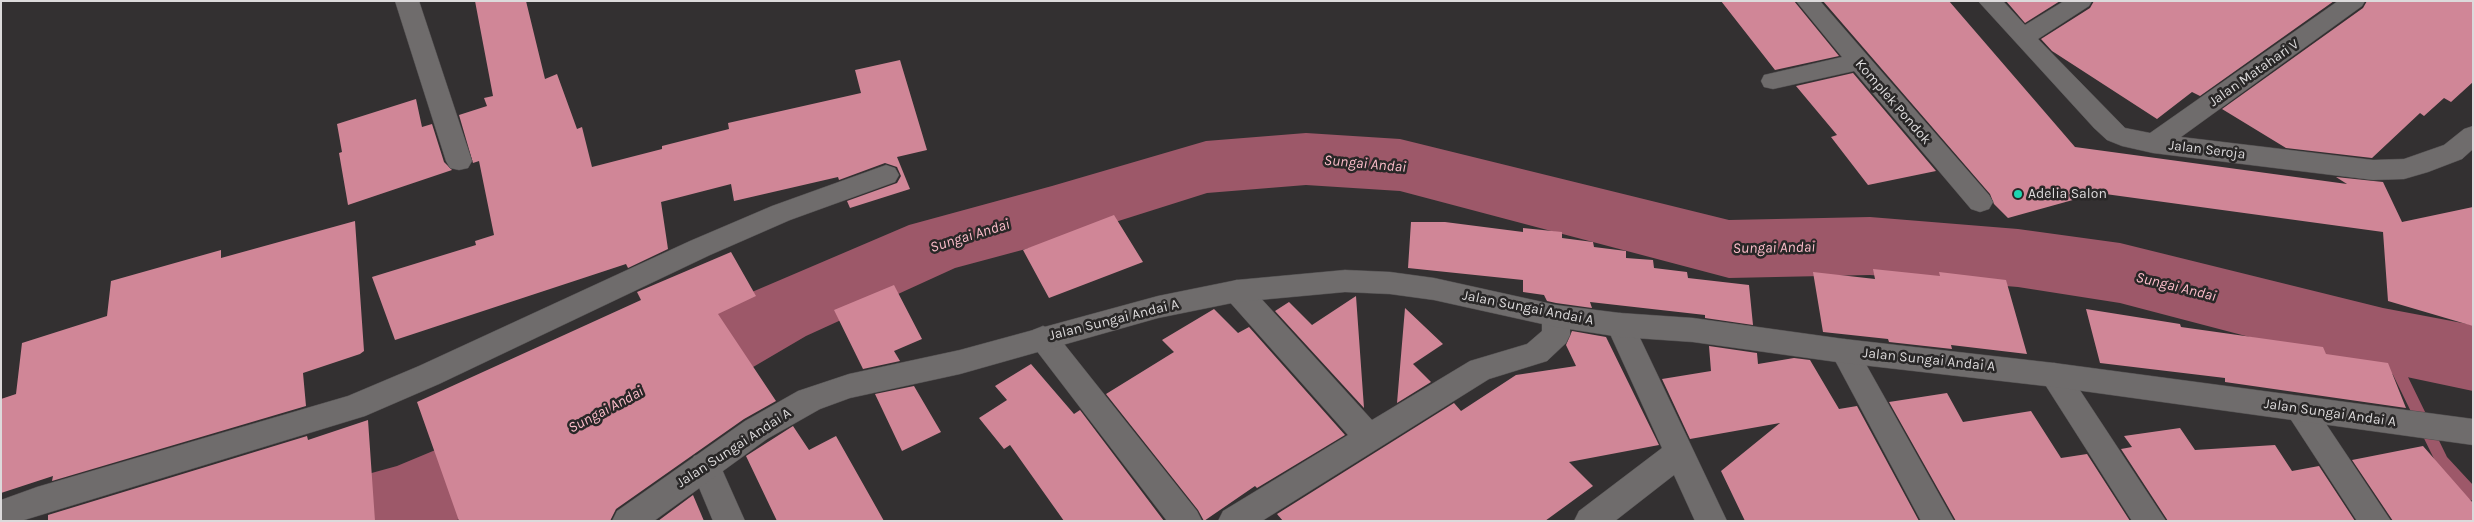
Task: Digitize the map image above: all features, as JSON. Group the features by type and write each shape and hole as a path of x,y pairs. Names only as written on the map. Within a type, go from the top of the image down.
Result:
{"street":[{"path":"408,1 458,161"},
{"name":"Komplek Pondok","path":"1807,1 1980,202"},
{"name":"Jalan Seroja","path":"1989,1 2116,134 2132,140 2373,170 2404,169 2428,163 2453,152 2473,135"},
{"path":"2024,37 2081,1"},
{"name":"Jalan Matahari V","path":"2153,144 2354,1"},
{"path":"1773,81 1859,62"},
{"path":"1,514 37,501 354,407 429,375 718,240 781,213 886,175"},
{"name":"Jalan Sungai Andai A","path":"628,521 756,430 809,400 849,386 960,362 1158,308 1237,291 1345,281 1390,282 1434,289 1556,316 1620,326 1693,330 1844,351 2054,375 2465,431"},
{"path":"1237,291 1368,437"},
{"path":"1234,521 1480,370 1537,353 1556,335 1556,316"},
{"path":"1620,326 1711,521"},
{"path":"1043,338 1186,521"},
{"path":"1844,351 1938,521"},
{"path":"2054,375 2150,521"},
{"path":"2299,409 2375,521"},
{"path":"1590,521 1680,452"},
{"path":"704,466 729,521"}],"building":[{"path":"475,1 526,1 545,79 557,74 577,129 582,127 592,167 662,149 662,146 729,129 728,123 861,93 855,70 900,60 927,150 897,157 910,189 850,208 847,201 897,183 901,176 897,167 885,163 839,180 838,177 734,201 731,184 661,202 668,249 628,268 626,264 395,340 372,277 476,245 475,241 494,235 479,161 473,163 459,115 487,106 484,98 493,96"},
{"path":"1721,1 1794,1 1839,56 1775,70"},
{"path":"1823,1 1949,1 2075,147 2347,184 2336,177 2383,182 2402,222 2473,207 2473,326 2388,301 2383,232 2098,193 2008,218 1994,204 1990,194"},
{"path":"2006,1 2060,1 2025,23"},
{"path":"2094,1 2334,1 2200,96 2192,92 2157,119 2052,51 2041,39 2090,8"},
{"path":"2367,1 2473,1 2473,82 2451,102 2444,98 2424,116 2420,113 2372,158 2286,148 2222,109 2363,8"},
{"path":"1853,73 1936,171 1868,185 1831,137 1837,135 1796,86"},
{"path":"416,99 422,127 432,124 444,162 452,170 348,205 339,153 342,152 337,124"},
{"path":"1114,215 1143,262 1049,298 1023,250"},
{"path":"355,221 364,351 303,373 306,406 52,481 53,476 1,493 1,399 16,394 22,343 107,316 111,281 221,250 221,258"},
{"path":"1411,222 1445,222 1523,232 1523,228 1562,232 1562,238 1593,242 1594,247 1626,251 1626,258 1653,260 1654,268 1687,272 1688,278 1749,285 1753,325 1705,318 1705,315 1590,302 1592,308 1556,303 1547,301 1544,295 1523,292 1523,280 1408,268"},
{"path":"731,252 756,296 718,314 776,401 744,419 616,509 610,521 459,521 417,402 641,300 637,292"},
{"path":"1873,269 1940,276 1939,272 2006,280 2027,354 1951,345 1952,349 1889,342 1888,339 1823,332 1813,272 1875,279"},
{"path":"894,285 922,339 894,351 900,361 863,369 834,310"},
{"path":"1356,296 1364,408 1275,311 1289,302 1312,325"},
{"path":"1405,308 1443,344 1413,364 1431,382 1397,403"},
{"path":"1214,309 1238,333 1249,327 1345,435 1257,488 1255,486 1204,521 1198,510 1106,394 1174,352 1162,340"},
{"path":"2086,309 2180,324 2181,327 2323,347 2326,354 2388,363 2406,408 2225,382 2225,378 2100,363"},
{"path":"1572,331 1606,337 1659,445 1569,462 1593,486 1545,521 1283,521 1277,514 1454,403 1461,411 1516,375 1576,366 1566,345"},
{"path":"1709,346 1757,353 1758,364 1794,358 1810,360 1839,409 1857,406 1919,521 1745,521 1721,471 1780,423 1690,439 1662,379 1711,371"},
{"path":"1031,364 1074,414 1080,410 1164,521 1064,521 1010,445 1004,449 979,418 1007,400 995,386"},
{"path":"914,386 941,432 902,451 875,394"},
{"path":"1947,393 1963,422 2031,411 2061,458 2087,454 2130,521 1956,521 1889,402"},
{"path":"368,420 375,521 48,521 48,515 307,436 308,440"},
{"path":"793,426 809,450 836,436 884,521 777,521 746,456"},
{"path":"2180,428 2195,450 2275,445 2292,471 2319,466 2355,521 2168,521 2121,449 2132,447 2124,436"},
{"path":"2423,446 2473,503 2473,521 2393,521 2352,460"},
{"path":"693,495 704,521 658,521"}],"waterway":[{"name":"Sungai Andai","path":"644,390 779,314 935,245 1052,214 1206,167 1306,159 1400,165 1729,249 1870,246 2018,258 2120,273 2383,340 2473,358"},
{"path":"2383,340 2442,461 2473,495"},
{"name":"Sungai Andai","path":"339,521 409,501 541,442"}],"place":[{"name":"Adelia Salon","path":"2018,194"}]}
